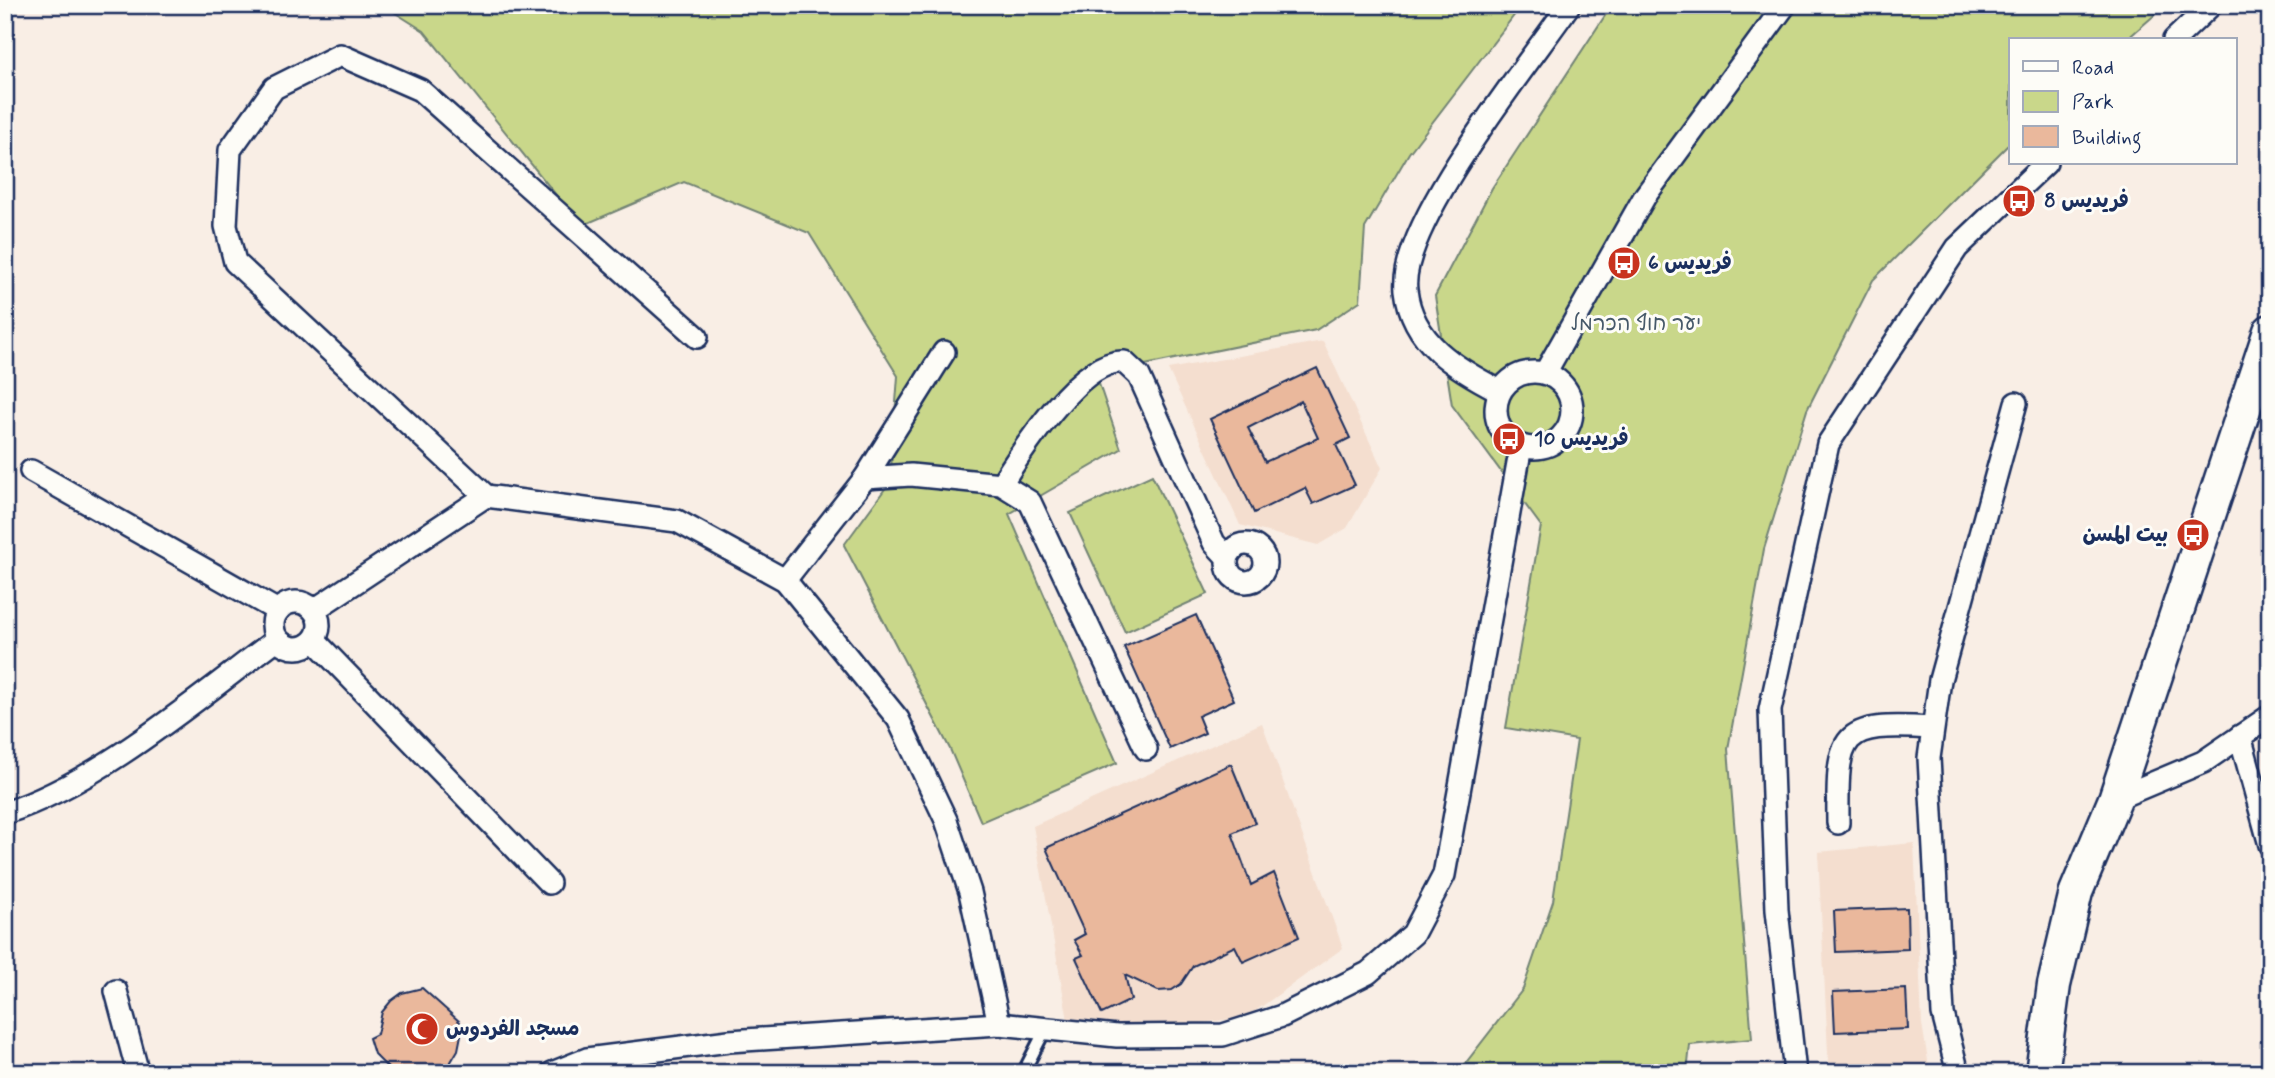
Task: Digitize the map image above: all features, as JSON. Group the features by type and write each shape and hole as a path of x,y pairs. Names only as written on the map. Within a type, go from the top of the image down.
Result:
{"street":[{"path":"1500,391 1461,371 1425,337 1412,315 1406,289 1408,264 1420,232 1444,188 1569,5"},
{"path":"1545,373 1645,196 1785,5"},
{"path":"2176,38 2211,5"},
{"path":"697,337 419,90 340,55 274,88 230,150 226,226 235,262 486,496 677,521 785,580 898,719 946,820 962,868 999,1024"},
{"path":"1795,1073 1777,911 1770,710 1828,444 1957,248 2045,164"},
{"path":"2042,1073 2054,985 2076,892 2115,799 2270,331"},
{"path":"785,580 865,478 944,352"},
{"path":"1001,484 1069,392 1103,366 1124,362 1139,376 1214,543 1227,557"},
{"path":"1545,373 1565,387 1572,410 1570,422 1564,433 1545,446 1521,446 1501,429 1496,404 1500,391 1508,381 1520,374 1545,373"},
{"path":"1958,1073 1943,1014 1928,783 1932,728 1940,680 2016,403"},
{"path":"552,1073 587,1059 729,1041 999,1024 1117,1036 1223,1035 1282,1016 1368,973 1413,934 1444,875 1521,446"},
{"path":"31,471 278,611"},
{"path":"865,478 911,475 1001,484 1030,502 1146,748"},
{"path":"314,610 486,496"},
{"path":"296,602 314,610 320,626 314,640 295,649 277,639 272,625 278,611 296,602"},
{"path":"5,813 44,800 100,767 277,639"},
{"path":"314,640 549,883"},
{"path":"2115,799 2203,762 2270,716"},
{"path":"1838,822 1839,757 1851,740 1866,728 1878,725 1932,728"},
{"path":"2240,736 2270,845"},
{"path":"116,991 138,1073"}],"lane":[{"path":"1023,1073 1046,1028"}],"shaded area":[{"path":"1323,341 1382,468 1347,528 1318,545 1240,525 1168,369"},
{"path":"1262,723 1343,948 1247,1017 1163,1028 1068,1020 1033,826"},
{"path":"1914,843 1922,1024 1930,1073 1829,1073 1818,852"}],"green space":[{"path":"383,5 1522,5 1409,153 1365,228 1360,301 1316,330 1096,375 1121,449 1009,514 1117,763 981,822 950,749 844,545 890,482 898,376 809,233 684,182 581,226 424,31"},
{"name":"יער חוף הכרמל","path":"1612,5 2166,5 2128,38 2009,38 2009,144 1873,280 1807,410 1764,549 1728,749 1752,1039 1690,1045 1687,1073 1458,1073 1523,989 1553,901 1577,740 1506,728 1541,526 1452,405 1435,296 1492,188"},
{"path":"1152,475 1208,594 1125,632 1070,513"}],"building":[{"path":"1317,368 1350,438 1336,445 1355,485 1313,504 1305,488 1254,513 1210,419","holes":["1301,401 1318,438 1265,462 1248,428"]},
{"path":"1196,615 1234,700 1198,716 1205,733 1170,749 1124,647"},
{"path":"1231,764 1255,823 1232,833 1251,885 1274,873 1299,937 1243,962 1235,946 1193,966 1181,984 1172,990 1158,991 1125,975 1131,1000 1102,1014 1076,958 1083,955 1074,940 1085,934 1046,848"},
{"path":"1907,908 1908,949 1836,952 1834,911"},
{"path":"422,988 460,1022 458,1050 449,1065 440,1073 393,1073 374,1054 369,1038 377,1034 382,1012 391,1001 402,993"},
{"path":"1906,989 1908,1029 1835,1032 1833,992"}],"place":[{"name":"فريديس 8","path":"2019,201"},
{"name":"فريديس 6","path":"1624,263"},
{"name":"فريديس 10","path":"1509,439"},
{"name":"بيت المسن","path":"2193,535"},
{"name":"مسجد الفردوس","path":"422,1029"}]}
